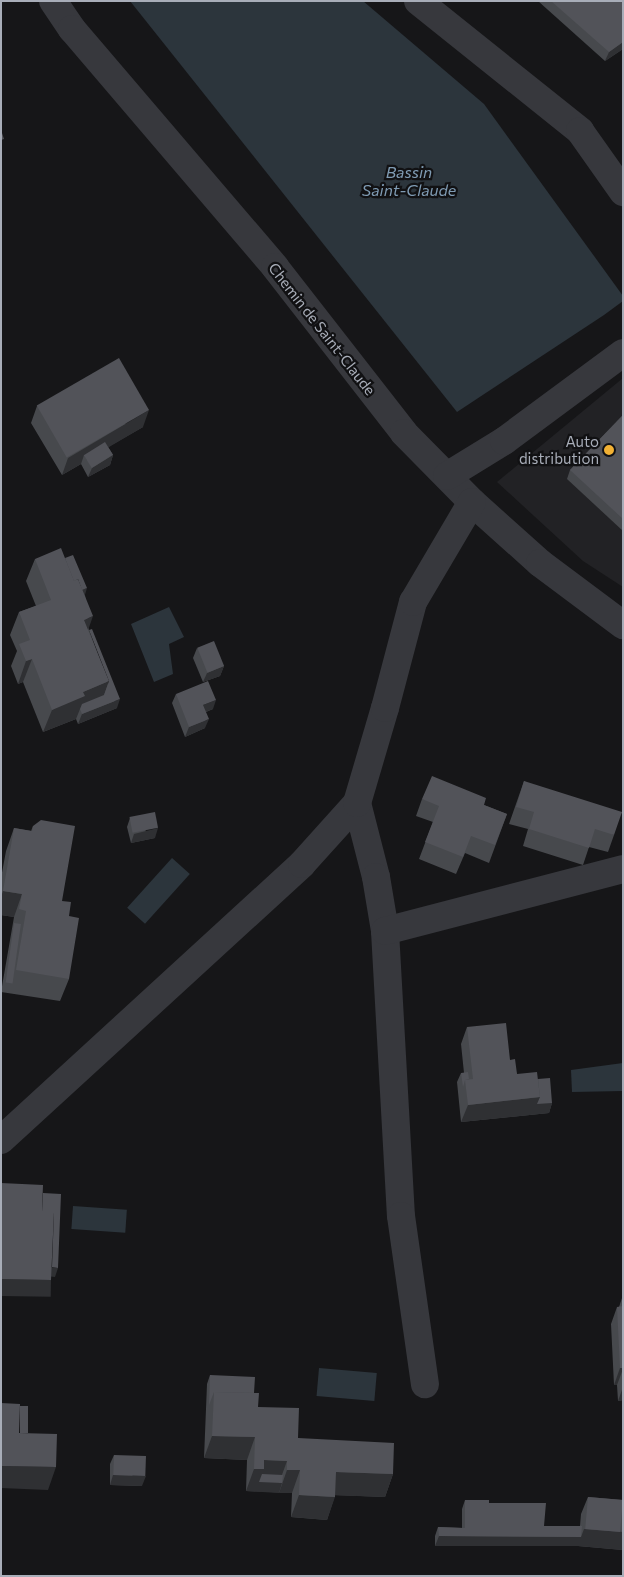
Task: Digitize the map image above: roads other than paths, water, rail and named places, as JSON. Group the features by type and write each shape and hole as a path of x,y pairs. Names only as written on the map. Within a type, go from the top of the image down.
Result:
{"street":[{"name":"Chemin de Saint-Claude","path":"53,1 72,29 275,267 404,433 472,502 540,564 623,625"},
{"path":"418,1 580,131 623,192"},
{"path":"447,476 504,440 623,353"},
{"path":"1,1140 302,864 357,802 385,708 413,602 472,502"},
{"path":"357,802 376,877 385,931 401,1216 425,1384"},
{"path":"385,931 623,869"}],"water":[{"name":"Bassin Saint-Claude","path":"130,1 363,1 484,104 623,296 623,301 457,412"},
{"path":"169,607 184,637 169,644 173,674 154,682 131,624"},
{"path":"172,858 190,874 145,924 127,908"},
{"path":"623,1063 623,1091 572,1092 571,1070"},
{"path":"73,1206 127,1210 125,1233 71,1229"},
{"path":"319,1368 377,1373 374,1401 317,1396"}],"place":[{"name":"Auto distribution","path":"609,450"}]}
